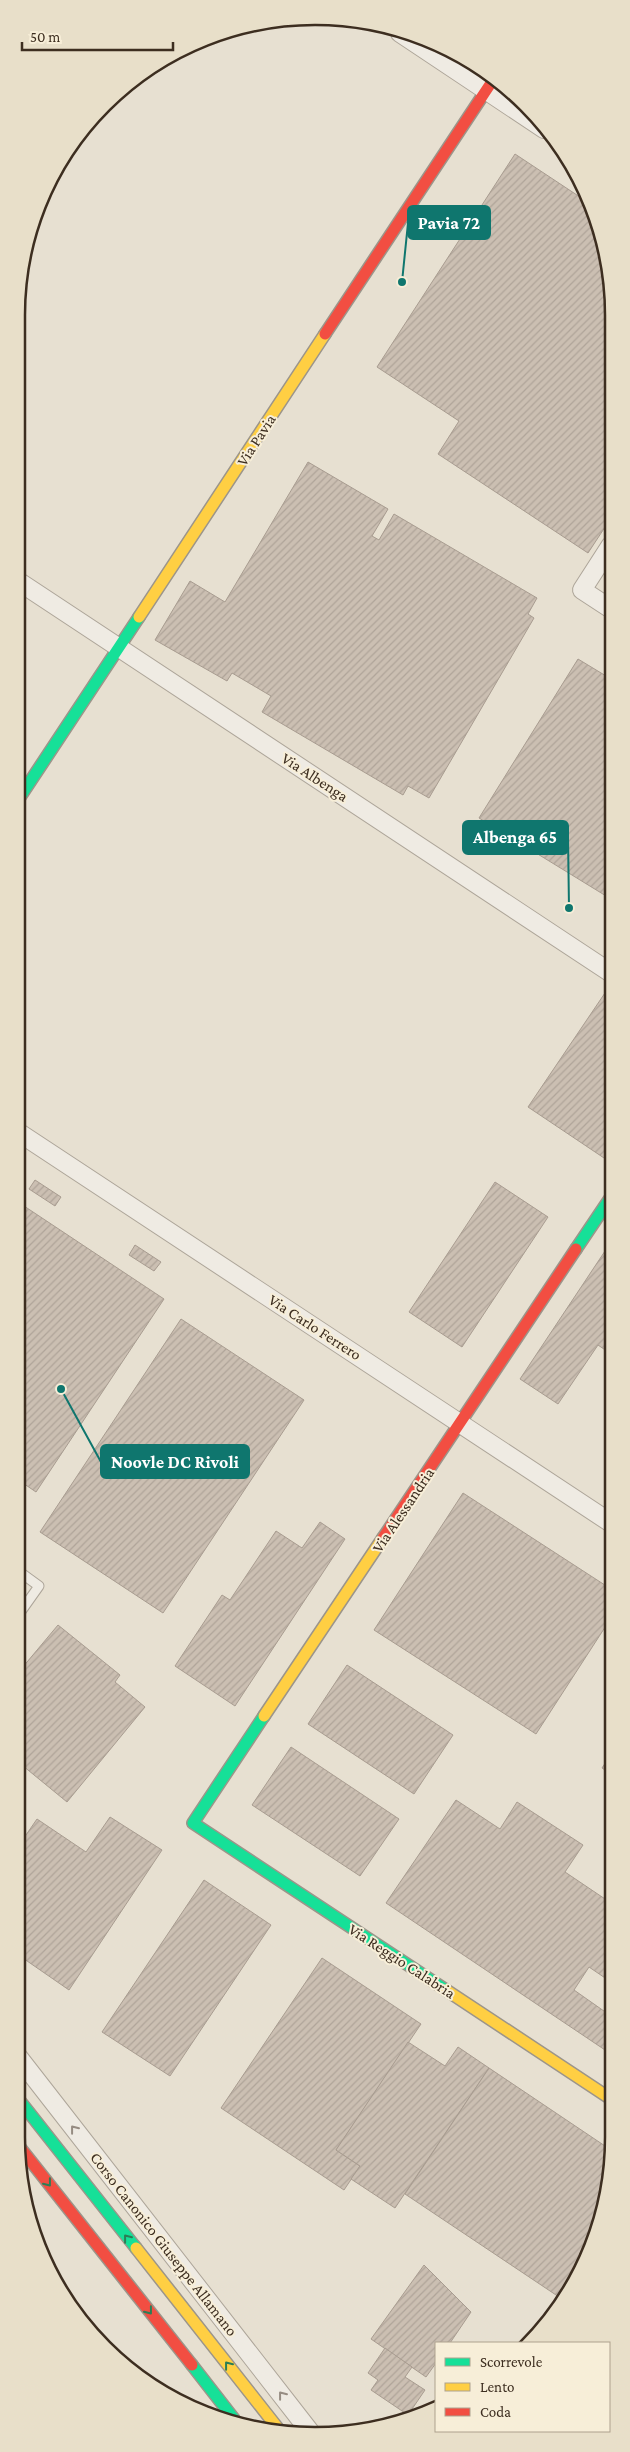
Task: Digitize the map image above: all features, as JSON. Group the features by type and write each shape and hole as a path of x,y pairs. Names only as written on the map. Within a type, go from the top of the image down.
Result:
{"street":[{"path":"421,45 490,85 512,102"},
{"name":"Via Pavia","path":"25,789 490,85"},
{"path":"605,554 582,590 605,605"},
{"name":"Via Albenga","path":"25,587 605,969"},
{"name":"Via Carlo Ferrero","path":"25,1137 605,1519"},
{"name":"Via Alessandria","path":"193,1823 605,1206"},
{"name":"Via Reggio Calabria","path":"193,1823 605,2095"},
{"name":"Corso Canonico Giuseppe Allamano","path":"25,2066 306,2427"},
{"name":"Corso Canonico Giuseppe Allamano","path":"25,2107 275,2425"},
{"path":"26,2155 230,2414"}],"lane":[{"path":"25,1576 39,1586 25,1606"}],"building":[{"path":"515,154 580,197 590,222 599,258 603,277 605,315 605,527 588,553 438,454 459,421 377,367"},
{"path":"308,462 388,509 372,536 379,540 394,514 537,598 528,614 534,618 429,798 408,786 403,795 262,712 271,696 232,673 227,681 155,640 190,581 225,602"},
{"path":"578,659 605,675 605,895 479,818"},
{"path":"605,993 605,1159 528,1107"},
{"path":"35,1180 61,1197 55,1206 29,1189"},
{"path":"495,1182 548,1217 462,1347 409,1312"},
{"path":"25,1207 164,1299 36,1492 25,1484"},
{"path":"135,1245 161,1262 154,1271 129,1255"},
{"path":"605,1251 605,1350 598,1345 558,1404 520,1379"},
{"path":"181,1319 304,1400 163,1613 40,1532"},
{"path":"463,1493 605,1585 605,1627 536,1734 374,1630"},
{"path":"320,1522 345,1539 235,1706 175,1666 222,1595 230,1600 276,1531 302,1548"},
{"path":"58,1625 120,1675 115,1682 145,1707 67,1802 25,1768 25,1664"},
{"path":"347,1665 453,1735 414,1794 308,1724"},
{"path":"291,1747 399,1819 360,1876 252,1805"},
{"path":"456,1800 500,1829 517,1802 583,1845 565,1872 605,1899 605,1978 589,1967 574,1990 605,2012 605,2050 386,1903"},
{"path":"110,1817 162,1850 69,1990 25,1960 25,1836 37,1819 86,1852"},
{"path":"204,1880 271,1925 170,2076 102,2032"},
{"path":"322,1958 421,2024 336,2150 360,2166 344,2190 221,2108"},
{"path":"408,2042 445,2066 458,2047 489,2068 395,2208 351,2179 360,2166 336,2150"},
{"path":"489,2068 605,2146 603,2175 590,2230 575,2265 557,2296 405,2194"},
{"path":"424,2265 471,2312 451,2342 435,2342 435,2364 426,2377 371,2339"},
{"path":"385,2348 412,2367 405,2377 425,2390 411,2411 405,2413 371,2390 378,2380 368,2373"}],"traffic: fast":[{"path":"25,789 139,617"},
{"path":"576,1249 605,1206"},
{"path":"264,1716 193,1823 446,1990"},
{"path":"25,2107 136,2248"},
{"path":"192,2365 230,2414"}],"traffic: slow":[{"path":"139,617 325,334"},
{"path":"264,1716 383,1538"},
{"path":"446,1990 605,2095"},
{"path":"136,2248 275,2425"}],"traffic: jam":[{"path":"325,334 490,84"},
{"path":"383,1538 576,1249"},
{"path":"26,2155 192,2365"}],"place":[{"name":"Pavia 72","path":"402,282"},
{"name":"Albenga 65","path":"569,908"},
{"name":"Noovle DC Rivoli","path":"61,1389"}]}
